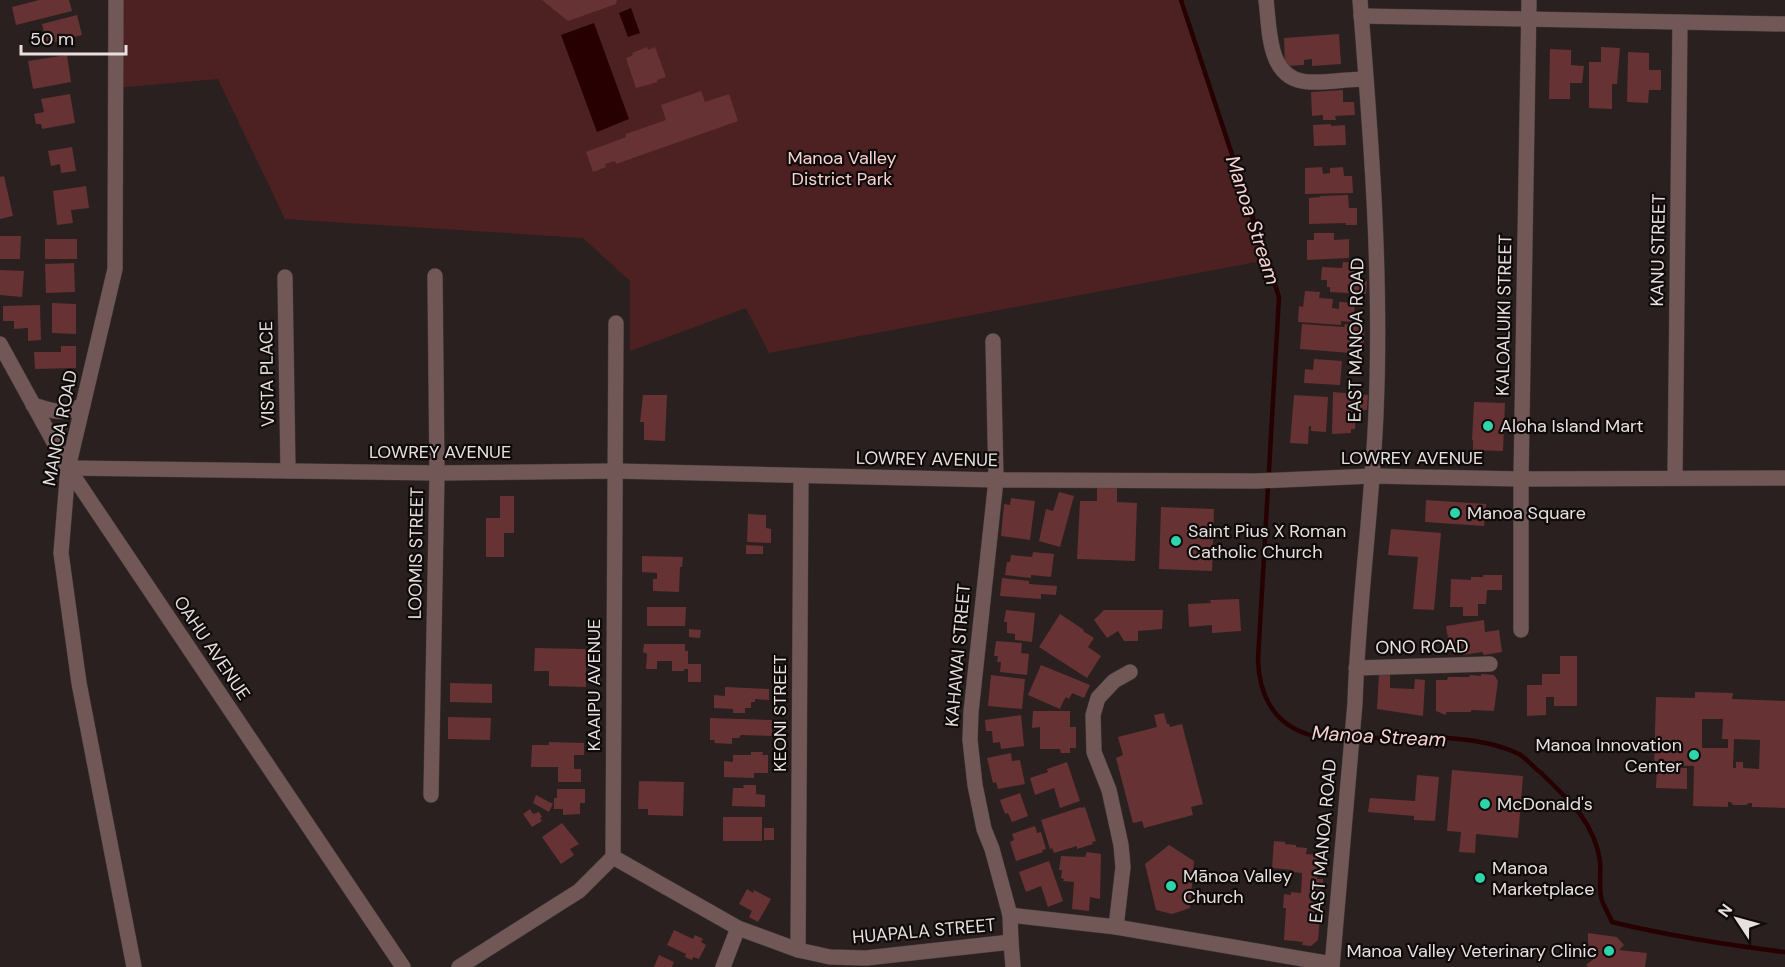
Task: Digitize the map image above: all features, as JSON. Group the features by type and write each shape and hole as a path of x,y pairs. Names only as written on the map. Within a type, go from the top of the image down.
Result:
{"street":[{"name":"MANOA ROAD","path":"116,0 115,269 68,468 61,553 80,683 134,967"},
{"path":"1266,0 1274,56 1282,70 1289,76 1311,82 1366,79"},
{"name":"KALOALUIKI STREET","path":"1521,630 1521,478 1529,0"},
{"path":"1361,8 1530,18 1785,24"},
{"name":"EAST MANOA ROAD","path":"1332,965 1355,703 1376,414 1378,268 1361,8"},
{"name":"KANU STREET","path":"1675,478 1680,22"},
{"name":"LOOMIS STREET","path":"431,795 436,473 435,276"},
{"name":"VISTA PLACE","path":"285,277 288,471"},
{"name":"KAAIPU AVENUE","path":"613,856 616,323"},
{"name":"KAHAWAI STREET","path":"993,341 996,480 970,740 978,807 1010,915 1013,967"},
{"name":"OAHU AVENUE","path":"0,344 68,468 403,967"},
{"path":"33,405 68,412 82,405"},
{"name":"LOWREY AVENUE","path":"68,468 436,473 615,471 996,480 1257,481 1372,476 1785,478"},
{"name":"KEONI STREET","path":"798,950 801,476"},
{"name":"ONO ROAD","path":"1356,668 1490,664"},
{"path":"1116,927 1123,867 1122,856 1109,790 1094,752 1093,715 1098,698 1114,681 1130,672"},
{"path":"459,967 579,891 613,856"},
{"name":"HUAPALA STREET","path":"613,856 738,928 798,950 830,957 866,958 1011,942"},
{"name":"HUAPALA STREET","path":"1010,915 1116,927 1332,965"},
{"path":"723,967 738,928"}],"green space":[{"name":"Manoa Valley District Park","path":"116,0 1184,0 1262,261 769,353 746,308 630,351 630,281 583,238 285,219 218,79 115,88"}],"shaded area":[{"path":"631,8 640,33 628,37 619,13"},
{"path":"594,23 629,119 597,132 561,35"}],"building":[{"path":"39,0 69,0 72,11 16,25 12,7"},
{"path":"542,0 617,0 616,4 568,21"},
{"path":"77,15 82,35 47,44 42,24"},
{"path":"1339,34 1341,64 1312,66 1312,59 1304,60 1304,65 1285,66 1284,38"},
{"path":"647,47 648,50 655,47 666,77 657,80 658,82 636,88 626,58"},
{"path":"1601,47 1620,48 1617,84 1612,84 1612,109 1589,108 1589,62 1601,62"},
{"path":"1550,49 1571,50 1571,65 1584,66 1582,83 1570,83 1570,99 1549,99"},
{"path":"1628,52 1649,53 1649,70 1661,70 1661,90 1649,90 1648,103 1627,102"},
{"path":"67,55 71,82 33,89 28,61"},
{"path":"1343,90 1343,102 1354,102 1355,115 1335,116 1336,120 1323,120 1323,115 1312,116 1311,92"},
{"path":"701,91 705,102 729,94 738,121 616,164 615,161 605,164 606,167 593,172 586,152 626,137 626,134 666,120 661,105"},
{"path":"70,94 75,123 42,129 41,124 36,124 34,114 44,112 41,99"},
{"path":"1331,124 1331,126 1345,125 1346,145 1314,146 1313,125"},
{"path":"72,147 76,171 61,173 60,164 51,166 48,151"},
{"path":"1322,167 1323,174 1330,173 1330,168 1343,167 1344,176 1352,176 1353,193 1305,194 1305,168"},
{"path":"4,176 13,216 0,219 0,177"},
{"path":"86,186 89,208 71,210 73,223 57,225 53,191"},
{"path":"1348,195 1349,208 1357,208 1357,225 1309,224 1309,198"},
{"path":"1314,233 1334,233 1334,240 1349,239 1349,258 1307,260 1307,240 1314,240"},
{"path":"0,236 21,236 20,259 0,259"},
{"path":"45,239 77,239 77,259 45,259"},
{"path":"1343,262 1356,263 1356,281 1367,281 1366,294 1330,292 1327,280 1321,280 1322,267 1342,268"},
{"path":"74,263 75,292 46,293 45,264"},
{"path":"0,270 24,271 22,297 0,295"},
{"path":"1305,291 1320,292 1319,298 1333,299 1332,308 1339,309 1339,302 1355,303 1353,322 1341,321 1341,325 1298,322 1299,306 1303,307"},
{"path":"52,303 76,304 76,334 52,333"},
{"path":"40,305 41,340 28,341 28,328 14,329 14,321 3,321 3,306"},
{"path":"1302,324 1365,326 1363,349 1351,349 1350,353 1300,349"},
{"path":"61,346 76,346 76,368 35,369 34,352 61,352"},
{"path":"1314,359 1342,361 1340,385 1304,383 1305,369 1313,370"},
{"path":"1333,392 1368,395 1367,410 1356,410 1355,429 1351,429 1351,433 1332,434"},
{"path":"643,395 667,395 665,441 644,440 644,422 640,422"},
{"path":"1294,395 1328,397 1326,432 1311,431 1311,426 1309,426 1308,444 1290,443"},
{"name":"Aloha Island Mart","path":"1474,402 1505,403 1503,451 1473,450"},
{"path":"1097,484 1117,485 1117,502 1137,503 1135,561 1077,559 1080,501 1097,501"},
{"path":"1059,492 1074,496 1060,547 1039,541 1046,509 1053,511"},
{"path":"500,496 514,496 514,533 504,533 504,557 486,557 486,518 500,518"},
{"path":"1011,498 1035,501 1030,540 1001,536 1004,504 1010,505"},
{"name":"Manoa Square","path":"1426,500 1486,504 1484,526 1425,522"},
{"path":"1161,507 1214,509 1212,571 1159,569"},
{"path":"748,514 766,515 766,528 771,529 771,543 747,542"},
{"path":"1391,529 1441,533 1434,610 1413,609 1418,557 1388,555"},
{"path":"746,545 763,546 763,554 746,554"},
{"path":"1033,552 1054,554 1051,577 1031,575 1031,578 1005,575 1007,562 1010,562 1011,555 1032,557"},
{"path":"642,556 683,557 682,567 680,567 679,592 653,591 653,579 657,579 657,573 642,572"},
{"path":"1483,575 1502,575 1502,590 1487,590 1486,604 1478,604 1478,616 1463,616 1463,607 1450,607 1451,579 1471,580 1471,577 1483,577"},
{"path":"1002,578 1029,581 1029,584 1057,586 1056,595 1041,594 1041,599 1000,596"},
{"path":"1239,599 1241,631 1212,633 1212,625 1189,627 1188,604 1211,603 1210,600"},
{"path":"647,607 686,607 685,626 647,626"},
{"path":"1006,610 1035,613 1032,642 1015,640 1015,634 1007,633 1007,622 1004,622"},
{"path":"1104,610 1163,610 1162,629 1138,631 1138,641 1124,641 1118,631 1107,638 1094,620"},
{"path":"1060,614 1094,638 1088,647 1101,656 1087,678 1039,647"},
{"path":"1484,620 1485,632 1499,630 1502,652 1463,655 1462,650 1459,650 1459,643 1449,645 1446,626"},
{"path":"689,629 701,630 700,638 689,637"},
{"path":"996,641 1022,643 1021,653 1029,654 1027,675 1000,672 1001,662 997,662 998,656 994,656"},
{"path":"644,644 685,644 685,651 688,651 688,664 701,664 701,682 688,682 688,669 672,671 672,661 657,661 657,669 646,669 647,654 643,652"},
{"path":"535,648 586,649 586,687 549,686 549,671 534,671"},
{"path":"1560,656 1577,656 1577,706 1554,706 1554,697 1546,697 1546,715 1527,716 1527,685 1542,685 1542,674 1560,674"},
{"path":"1041,665 1090,685 1084,698 1072,693 1069,699 1066,697 1060,709 1028,695"},
{"path":"1481,674 1494,675 1498,681 1494,711 1446,712 1446,715 1436,711 1436,680 1447,680 1448,677 1469,677 1470,675 1481,676"},
{"path":"991,675 1025,679 1022,709 988,706"},
{"path":"1379,675 1390,675 1390,688 1414,689 1415,679 1425,680 1423,716 1377,709"},
{"path":"450,683 492,684 492,703 450,702"},
{"path":"725,687 769,689 769,700 755,699 755,702 751,702 751,708 745,708 745,713 733,713 733,709 714,708 714,695 725,696"},
{"name":"Manoa Innovation Center","path":"1695,692 1733,693 1732,699 1785,701 1785,808 1752,807 1752,803 1733,805 1731,802 1728,802 1728,807 1693,806 1694,766 1654,765 1656,697 1695,698","holes":["1702,719 1723,719 1722,739 1728,739 1728,748 1702,748","1734,739 1760,740 1759,769 1743,768 1743,762 1736,762 1736,768 1733,768"]},
{"path":"1033,711 1070,711 1070,727 1076,727 1076,748 1070,748 1070,753 1061,753 1060,749 1040,749 1040,727 1032,728"},
{"path":"1164,713 1170,727 1182,724 1203,804 1191,807 1193,815 1144,828 1142,821 1133,823 1116,758 1123,755 1118,737 1157,727 1154,715"},
{"path":"1021,715 1024,746 1001,749 1000,742 993,743 992,731 986,731 985,720"},
{"path":"448,717 491,718 490,740 448,739"},
{"path":"710,718 772,720 772,736 741,735 739,738 732,738 732,744 714,743 715,740 710,740"},
{"path":"549,742 584,743 584,755 574,755 574,769 581,769 581,782 558,782 558,767 531,767 532,745 549,745"},
{"path":"751,752 763,752 762,755 768,755 768,773 754,773 754,778 724,777 724,761 733,762 733,755 751,755"},
{"path":"1011,753 1012,761 1020,760 1025,784 998,789 996,782 993,783 987,758"},
{"path":"1067,762 1080,801 1060,808 1054,788 1035,795 1030,778"},
{"path":"1657,768 1687,768 1687,789 1656,788"},
{"name":"McDonald's","path":"1452,770 1523,776 1518,838 1476,834 1475,853 1459,852 1461,832 1447,831"},
{"path":"1417,775 1439,777 1435,821 1414,820 1414,816 1368,812 1370,798 1415,801"},
{"path":"639,781 684,782 683,816 648,815 648,809 638,809"},
{"path":"743,785 756,785 756,794 765,795 765,807 732,806 733,788 744,788"},
{"path":"557,789 585,789 585,803 580,803 580,814 563,815 563,809 554,809"},
{"path":"1020,793 1028,816 1012,822 1008,813 1005,814 1000,800"},
{"path":"536,795 553,804 549,812 533,803"},
{"path":"1085,807 1096,841 1077,849 1077,846 1054,853 1052,848 1050,849 1041,820"},
{"path":"530,809 533,814 539,812 542,817 540,818 542,821 532,827 523,814"},
{"path":"723,817 762,817 762,841 723,841"},
{"path":"562,823 579,844 570,849 574,855 561,864 542,837"},
{"path":"1035,826 1037,833 1041,832 1046,849 1016,861 1010,842 1014,840 1012,834"},
{"path":"764,828 774,828 774,840 764,840"},
{"path":"1274,841 1307,848 1306,854 1319,855 1317,879 1323,879 1318,940 1311,946 1302,945 1303,942 1284,940 1286,908 1283,908 1284,894 1301,893 1302,873 1272,868"},
{"name":"Mānoa Valley Church","path":"1169,845 1194,861 1190,908 1172,914 1156,910 1145,864"},
{"path":"1087,852 1101,854 1100,899 1090,897 1089,911 1072,909 1074,882 1063,881 1062,870 1059,870 1061,856 1085,857"},
{"path":"1049,861 1063,901 1048,907 1041,886 1026,892 1019,872"},
{"path":"747,889 771,899 758,922 749,917 752,911 739,904"},
{"path":"674,930 693,939 695,935 703,939 701,942 706,945 699,959 693,957 692,960 685,957 686,954 667,945"},
{"name":"Manoa Valley Veterinary Clinic","path":"1588,933 1617,937 1624,945 1619,950 1647,953 1645,967 1588,967 1586,965 1596,957 1588,944"},
{"path":"659,955 674,962 672,967 654,967"}],"waterway":[{"name":"Manoa Stream","path":"1181,0 1279,297 1258,660 1261,684 1270,706 1285,723 1314,736 1463,739 1502,747 1519,754 1560,791 1578,811 1592,834 1600,861 1601,897 1612,922 1699,940 1785,952"}],"place":[{"name":"Aloha Island Mart","path":"1488,426"},
{"name":"Manoa Square","path":"1455,513"},
{"name":"Saint Pius X Roman Catholic Church","path":"1176,541"},
{"name":"Manoa Innovation Center","path":"1694,755"},
{"name":"McDonald's","path":"1485,804"},
{"name":"Manoa Marketplace","path":"1480,878"},
{"name":"Mānoa Valley Church","path":"1171,886"},
{"name":"Manoa Valley Veterinary Clinic","path":"1609,951"}]}
